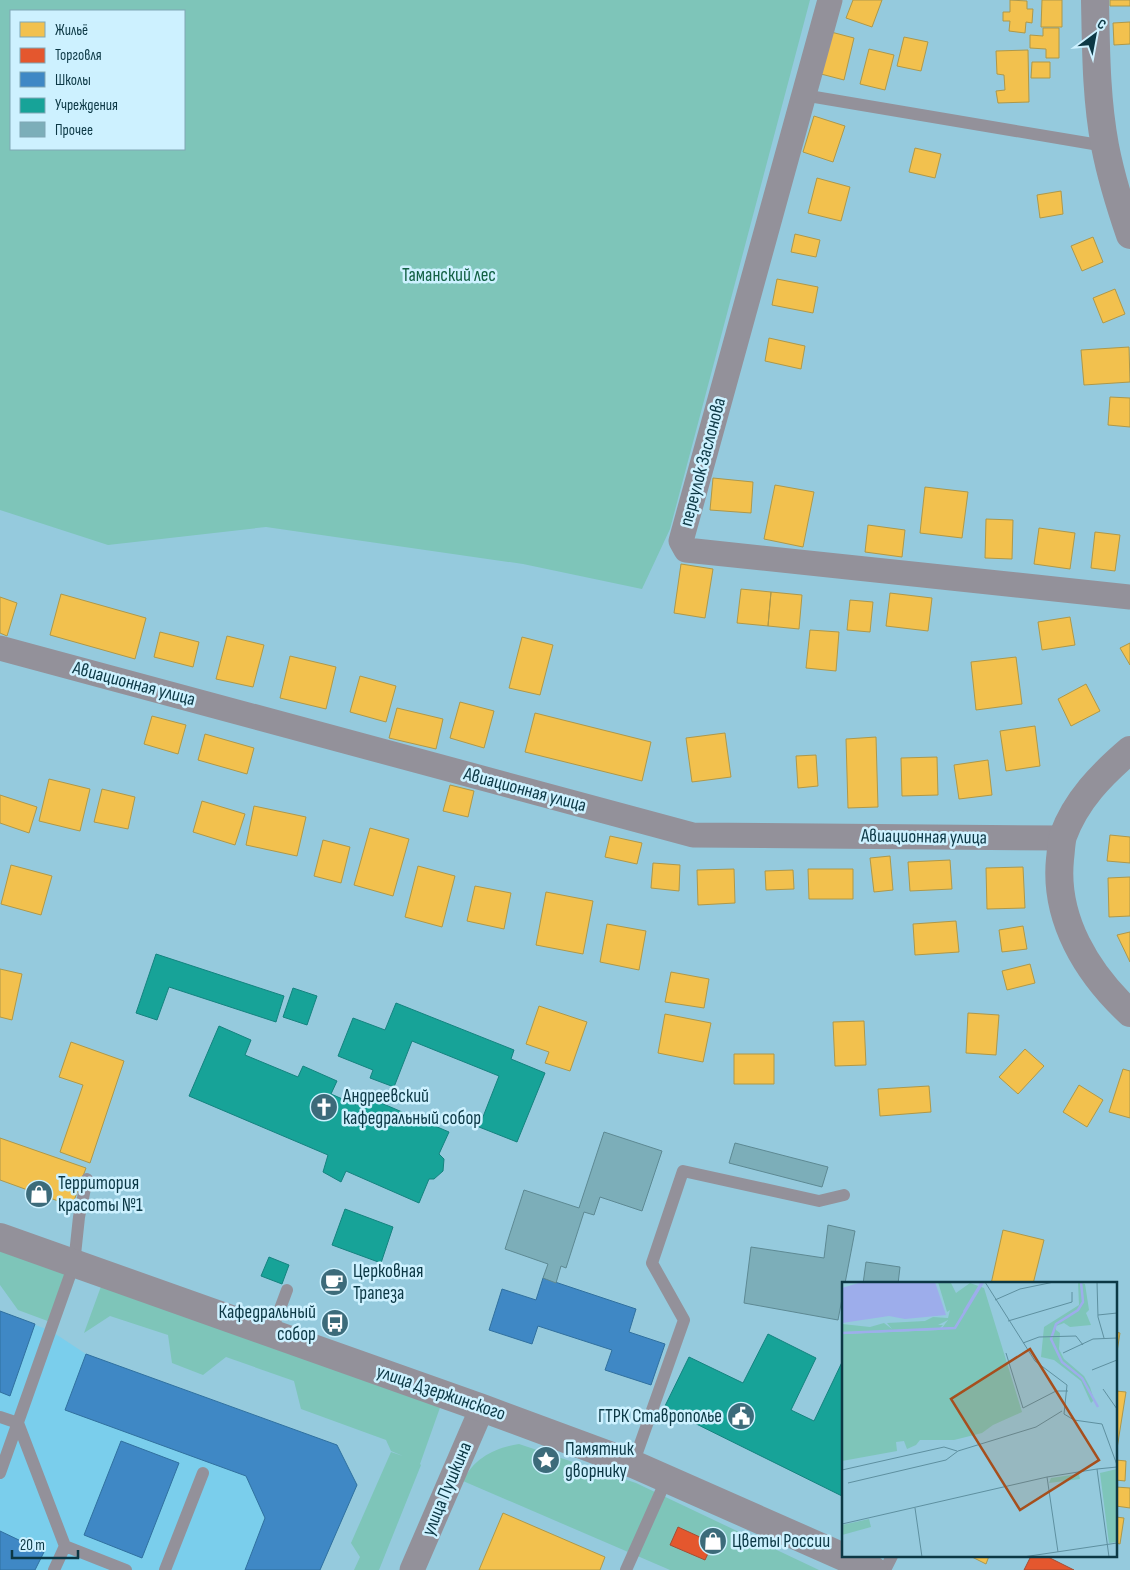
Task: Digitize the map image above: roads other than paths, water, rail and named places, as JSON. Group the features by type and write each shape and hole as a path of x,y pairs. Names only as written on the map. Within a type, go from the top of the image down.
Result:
{"street":[{"name":"переулок Заслонова","path":"830,0 681,541 686,550 1130,597"},
{"path":"1095,0 1097,73 1105,146 1130,236"},
{"name":"Авиационная улица","path":"0,648 692,835 1062,838"},
{"path":"1130,750 1088,790 1073,813 1062,838 1059,872 1062,898 1074,938 1092,971 1130,1013"},
{"name":"улица Дзержинского","path":"0,1237 482,1408 633,1464 855,1566"},
{"name":"улица Пушкина","path":"412,1570 482,1408"}],"lane":[{"path":"803,95 1105,146"},
{"path":"633,1464 684,1320 652,1263 683,1171 819,1201 844,1196"},
{"path":"0,1473 74,1264 79,1217 88,1179"},
{"path":"271,1333 287,1290"},
{"path":"0,1417 18,1423"},
{"path":"18,1423 65,1546 54,1570"},
{"path":"165,1570 203,1473"},
{"path":"626,1570 667,1478"},
{"path":"65,1546 126,1570"},
{"path":"885,1570 891,1558"}],"place":[{"name":"Андреевский кафедральный собор","path":"324,1107"},
{"name":"Территория красоты №1","path":"39,1194"},
{"name":"Церковная Трапеза","path":"334,1282"},
{"name":"Кафедральный собор","path":"335,1323"},
{"name":"ГТРК Ставрополье","path":"741,1416"},
{"name":"Памятник дворнику","path":"546,1460"},
{"name":"Цветы России","path":"713,1541"}],"park label":[{"name":"Таманский лес","path":"449,275"}]}
